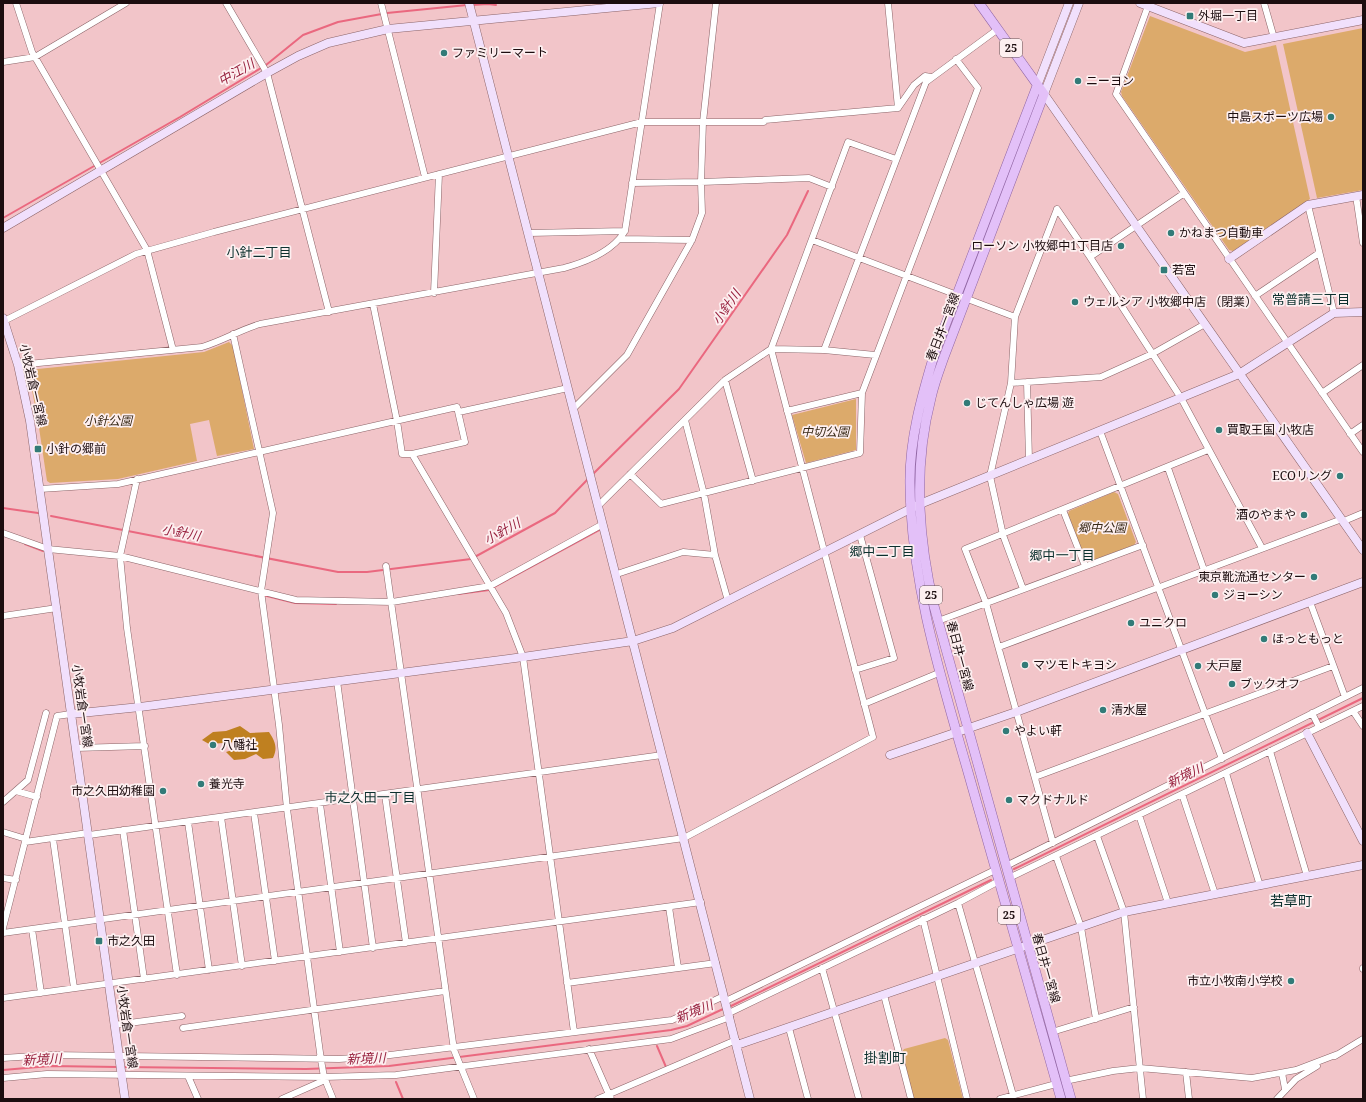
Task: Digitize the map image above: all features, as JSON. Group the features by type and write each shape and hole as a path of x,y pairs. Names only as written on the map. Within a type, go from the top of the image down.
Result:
{"main road":[{"name":"25","path":"979,3 1044,94"},
{"name":"春日井一宮線","path":"1037,86 935,352 921,397 912,449 909,483 918,579 956,732 995,870 1052,1032 1061,1082 1061,1099"},
{"name":"春日井一宮線","path":"1044,94 944,357 931,398 921,452 920,504 927,577 938,621 1006,866 1023,947 1061,1082 1071,1099"}],"street":[{"path":"17,3 35,57 147,250 173,350"},
{"path":"226,3 266,72 329,312"},
{"path":"3,228 100,169 266,72 328,43 387,26 474,21 600,6 659,3 625,231 620,239 594,257 580,264 539,273 260,324 233,334 218,342 202,347 18,365"},
{"path":"573,409 627,355 692,240 702,213 701,182 703,122 716,3"},
{"path":"888,3 898,108"},
{"path":"1037,86 1069,3"},
{"path":"1079,3 1044,94 1363,550"},
{"path":"1140,3 1149,5 1244,43 1363,20"},
{"path":"1264,3 1274,38"},
{"path":"3,62 35,57 121,4"},
{"path":"1149,5 1116,94 1183,194 1363,452"},
{"path":"382,6 426,177"},
{"path":"470,6 573,409 617,574 750,1099"},
{"path":"824,350 926,82 998,29"},
{"path":"630,474 661,504 860,453 862,393 875,355 978,88 956,59"},
{"path":"4,320 147,250 303,209 642,122 764,122 766,120 898,108 914,85 925,76 931,77"},
{"path":"3,933 684,838 873,737 771,349 848,142 896,159"},
{"path":"434,293 439,174"},
{"path":"632,183 809,178 832,187"},
{"path":"1090,257 1183,194"},
{"path":"1229,259 1308,205 1360,195 1363,243"},
{"path":"1308,205 1334,313"},
{"path":"1023,589 1003,535 990,476 1011,383 1015,317 1057,209 1090,257 1181,398 1262,548"},
{"path":"528,233 625,231"},
{"path":"620,239 692,240"},
{"path":"812,240 956,296 1015,317"},
{"path":"1255,296 1319,253"},
{"path":"40,489 118,484 260,450 397,421 457,407 465,442 412,454 402,454 397,421 373,304"},
{"path":"3,928 57,716 140,707 523,657 633,641 673,628 920,504 1239,374 1334,313 1363,312"},
{"name":"小牧岩倉一宮線","path":"4,320 18,365 30,421 125,1099"},
{"path":"1011,383 1101,377 1152,354 1205,324"},
{"path":"233,334 274,513 261,591 279,725 287,808 314,1010 324,1077 333,1099"},
{"path":"599,505 725,380 771,349 824,350 875,355"},
{"path":"1322,393 1363,365"},
{"path":"725,380 753,481"},
{"path":"1027,382 1029,460"},
{"path":"459,412 568,388"},
{"path":"787,411 862,393"},
{"path":"685,420 704,494 715,555 728,601"},
{"path":"1350,434 1363,425"},
{"path":"1100,431 1222,759"},
{"path":"1053,843 986,603 965,549 1168,468 1208,450"},
{"path":"412,454 506,613 523,657 574,1032"},
{"path":"1168,468 1204,570"},
{"path":"137,479 120,556 127,628 140,707 177,975"},
{"path":"1063,510 1085,566"},
{"path":"999,647 1262,548 1363,513"},
{"path":"3,532 48,549 120,556 296,600 392,602 490,586 603,524"},
{"path":"855,670 894,658 860,535"},
{"path":"938,621 1143,545"},
{"path":"617,574 683,552 715,555"},
{"path":"386,566 454,1049 459,1065 474,1099"},
{"path":"890,755 1016,712 1363,582"},
{"path":"1310,602 1345,697"},
{"path":"3,616 57,608"},
{"path":"1035,777 1333,666"},
{"path":"864,704 941,672"},
{"path":"337,681 373,948"},
{"path":"1006,866 1363,688"},
{"path":"1009,878 1307,733 1318,725 1363,706"},
{"path":"1354,711 1363,726"},
{"path":"3,802 28,780 46,713"},
{"path":"1312,713 1318,725"},
{"path":"1307,733 1363,841"},
{"path":"76,748 145,746"},
{"path":"1270,751 1308,876"},
{"path":"3,832 26,841 53,839 320,804 662,755"},
{"path":"1226,773 1260,886"},
{"path":"16,791 37,797"},
{"path":"1182,794 1215,894"},
{"path":"385,795 406,943"},
{"path":"320,804 340,952"},
{"path":"254,813 275,961"},
{"path":"1139,815 1168,903"},
{"path":"221,817 242,966"},
{"path":"188,822 210,970"},
{"path":"124,830 144,979"},
{"path":"1097,836 1124,912 1143,1099"},
{"path":"53,839 74,988"},
{"path":"1056,856 1081,927 1096,1019"},
{"path":"598,1099 610,1097 736,1043 789,1028 1124,912 1363,865"},
{"path":"3,1058 49,1055 321,1059 382,1056 454,1049 672,1020 725,999 995,870"},
{"path":"3,878 16,880"},
{"path":"3,1078 46,1074 121,1073 188,1076 324,1077 396,1075 459,1065 671,1039 729,1015 822,968 958,903 999,881"},
{"path":"3,998 701,902"},
{"path":"958,903 1013,1095"},
{"path":"669,907 678,968"},
{"path":"923,919 967,1099"},
{"path":"32,929 41,993"},
{"path":"567,983 716,963"},
{"path":"822,968 859,1099"},
{"path":"183,1028 445,992"},
{"path":"884,995 911,1099"},
{"path":"1052,1032 1134,1007"},
{"path":"114,1025 182,1016"},
{"path":"789,1028 808,1099"},
{"path":"1277,1099 1285,1089 1305,1072 1363,1039"},
{"path":"589,1049 610,1097"},
{"path":"1000,1099 1061,1082 1114,1071 1140,1068 1252,1078 1296,1070 1338,1054"},
{"path":"1186,1072 1189,1099"},
{"path":"1282,1073 1285,1089"},
{"path":"188,1076 198,1099"},
{"path":"282,1099 324,1077"}],"green space":[{"path":"1150,16 1245,52 1276,45 1310,199 1233,251 1229,250 1122,96 1121,92"},
{"name":"中島スポーツ広場","path":"1363,28 1363,190 1317,198 1283,44"},
{"name":"小針公園","path":"229,342 233,346 254,449 217,456 209,420 190,424 197,461 118,479 50,483 47,481 38,421 28,370 204,352"},
{"name":"中切公園","path":"856,399 856,450 806,463 792,415"},
{"name":"郷中公園","path":"1114,492 1118,494 1136,542 1134,545 1088,562 1085,560 1068,514 1069,511"},
{"path":"945,1038 948,1040 963,1099 914,1099 902,1052 904,1049"}],"shaded area":[{"path":"240,726 250,733 269,732 275,745 273,758 263,759 256,754 245,759 234,760 226,752 238,748 238,742 209,744 202,740 213,732 226,731"}],"waterway":[{"name":"中江川","path":"3,218 180,117 266,65 303,35 338,22 387,13 467,5"},
{"name":"中江川","path":"472,5 496,5"},
{"name":"小針川","path":"593,474 679,389 787,235 808,191"},
{"name":"小針川","path":"51,516 338,572 367,572 471,559 555,513 588,479"},
{"name":"小針川","path":"3,508 38,513"},
{"path":"494,587 599,530"},
{"path":"25,544 43,551"},
{"path":"458,594 489,590"},
{"path":"263,595 295,603 336,604"},
{"name":"新境川","path":"1014,869 1363,698"},
{"name":"新境川","path":"731,1006 991,880"},
{"name":"新境川","path":"122,1067 306,1069 389,1066 671,1030 687,1026 723,1009"},
{"path":"657,1046 666,1067"},
{"name":"新境川","path":"3,1070 50,1066 118,1067"},
{"path":"396,1082 403,1099"}],"place":[{"name":"外堀一丁目","path":"1190,16"},
{"name":"ファミリーマート","path":"444,53"},
{"name":"ニーヨン","path":"1078,81"},
{"name":"中島スポーツ広場","path":"1331,117"},
{"name":"かねまつ自動車","path":"1171,233"},
{"name":"ローソン 小牧郷中1丁目店","path":"1121,246"},
{"name":"若宮","path":"1164,270"},
{"name":"ウェルシア 小牧郷中店 （閉業）","path":"1075,302"},
{"name":"じてんしゃ広場 遊","path":"967,403"},
{"name":"買取王国 小牧店","path":"1219,430"},
{"name":"小針の郷前","path":"38,449"},
{"name":"ECOリング","path":"1340,476"},
{"name":"酒のやまや","path":"1304,515"},
{"name":"東京靴流通センター","path":"1314,577"},
{"name":"ジョーシン","path":"1215,595"},
{"name":"ユニクロ","path":"1131,623"},
{"name":"ほっともっと","path":"1264,639"},
{"name":"マツモトキヨシ","path":"1025,665"},
{"name":"大戸屋","path":"1198,666"},
{"name":"ブックオフ","path":"1232,684"},
{"name":"清水屋","path":"1103,710"},
{"name":"やよい軒","path":"1006,731"},
{"name":"八幡社","path":"213,745"},
{"name":"養光寺","path":"201,784"},
{"name":"市之久田幼稚園","path":"163,791"},
{"name":"マクドナルド","path":"1009,800"},
{"name":"市之久田","path":"99,941"},
{"name":"市立小牧南小学校","path":"1291,981"}],"district":[{"name":"小針二丁目","path":"259,252"},
{"name":"常普請三丁目","path":"1311,299"},
{"name":"郷中二丁目","path":"882,551"},
{"name":"郷中一丁目","path":"1062,555"},
{"name":"市之久田一丁目","path":"370,797"},
{"name":"若草町","path":"1291,901"},
{"name":"掛割町","path":"885,1058"}]}
